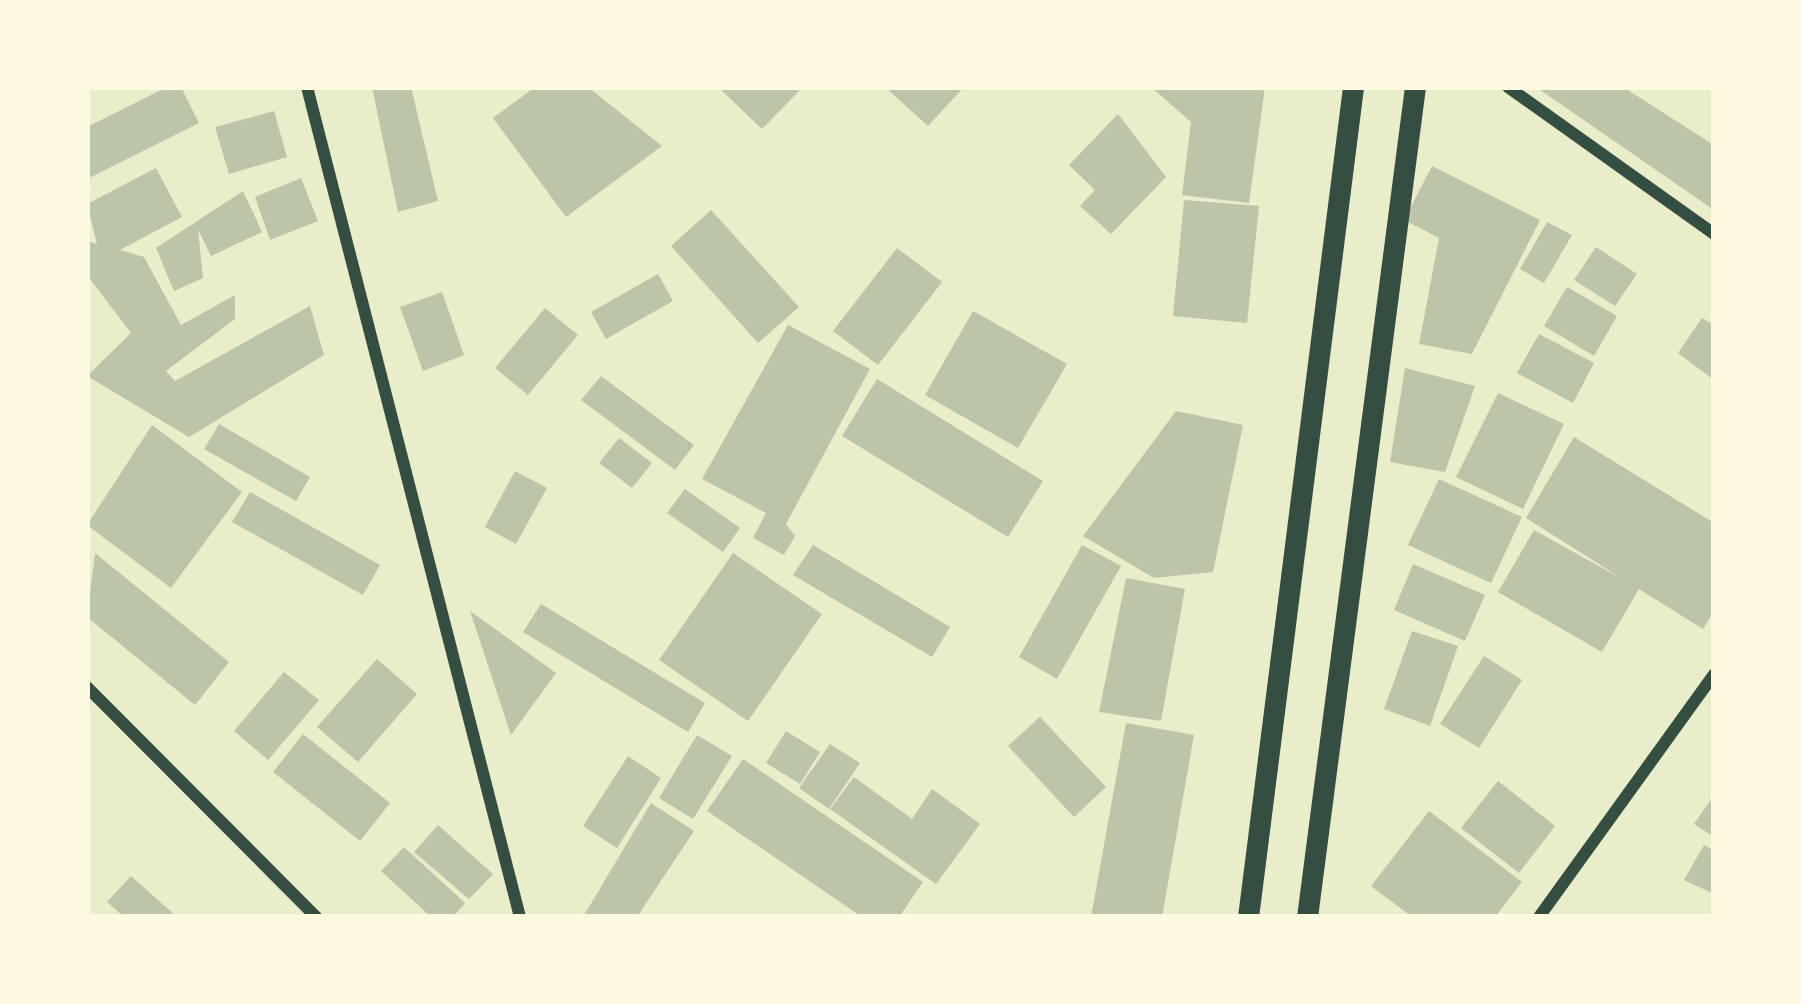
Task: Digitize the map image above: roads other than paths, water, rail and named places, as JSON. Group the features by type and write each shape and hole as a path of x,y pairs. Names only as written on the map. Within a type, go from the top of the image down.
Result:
{"street":[{"path":"307,87 520,917"},
{"path":"1249,917 1353,87"},
{"path":"1306,917 1415,87"},
{"path":"1508,87 1714,234"},
{"path":"1539,917 1714,674"},
{"path":"87,687 316,917"}]}
